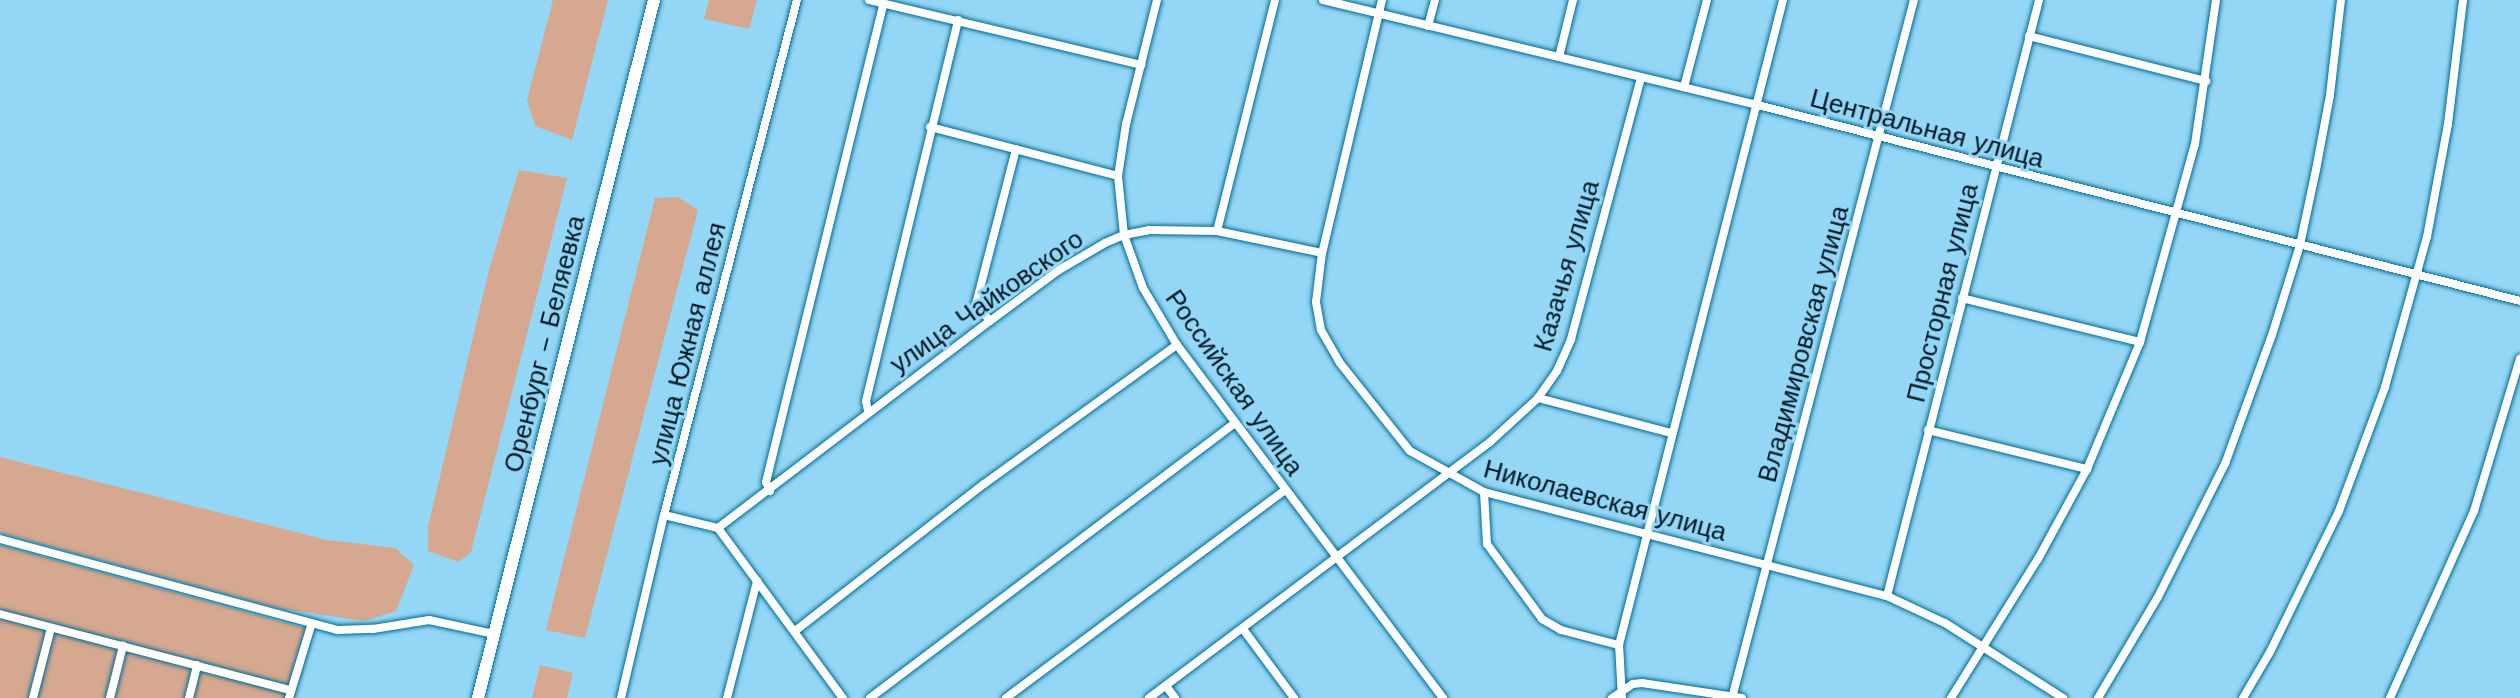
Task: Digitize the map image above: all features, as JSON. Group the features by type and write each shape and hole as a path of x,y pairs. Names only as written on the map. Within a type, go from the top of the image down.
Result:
{"main road":[{"name":"Оренбург – Беляевка","path":"478,698 654,0"}],"street":[{"name":"улица Южная аллея","path":"621,698 664,515 797,0"},
{"path":"869,0 1141,65"},
{"name":"Российская улица","path":"1157,0 1126,124 1118,176 1124,235 1143,288 1177,345 1443,698"},
{"path":"1217,231 1275,0"},
{"name":"Центральная улица","path":"1323,0 1754,104 2520,301"},
{"name":"Николаевская улица","path":"1382,0 1322,253 1316,302 1321,330 1330,346 1384,422 1410,451 1448,475 1484,492 1887,596 1985,646 2063,698"},
{"path":"1428,26 1435,0"},
{"path":"1559,57 1573,0"},
{"path":"1684,87 1707,0"},
{"path":"1623,694 1619,645 1754,104 1783,0"},
{"name":"Владимировская улица","path":"1736,697 1766,565 1914,0"},
{"name":"Просторная улица","path":"1887,596 2039,0"},
{"path":"1951,698 1985,646 2087,469 2140,342 2178,214 2206,81 2216,0"},
{"path":"2098,698 2158,597 2225,464 2272,335 2300,245 2330,95 2341,0"},
{"path":"2243,698 2270,652 2339,511 2385,387 2417,276 2448,124 2463,0"},
{"path":"770,491 766,482 883,4"},
{"path":"868,411 866,401 958,20"},
{"path":"2029,36 2206,81"},
{"name":"Казачья улица","path":"1149,698 1448,475 1515,422 1538,398 1557,371 1571,339 1641,78"},
{"path":"930,127 1118,176"},
{"path":"990,321 976,304 1016,149"},
{"name":"улица Чайковского","path":"718,528 770,491 868,411 1059,270 1124,235 1149,230 1217,231 1322,253"},
{"path":"1962,298 2140,342"},
{"path":"795,631 984,484 1177,345"},
{"path":"2390,698 2474,511 2520,359"},
{"path":"1538,398 1671,433"},
{"path":"870,698 1235,423"},
{"path":"1928,430 2087,469"},
{"path":"1006,698 1285,490"},
{"path":"1484,492 1487,544 1542,619 1561,630 1619,645"},
{"path":"664,515 718,528 843,698"},
{"path":"0,539 338,630 373,629 429,620 494,634"},
{"path":"727,698 757,581"},
{"path":"0,614 197,665 290,694 312,623"},
{"path":"33,698 51,628"},
{"path":"1243,629 1294,698"},
{"path":"110,698 123,646"},
{"path":"189,698 197,665"},
{"path":"1612,698 1642,683 1736,697"},
{"path":"1166,686 1175,698"}],"shaded area":[{"path":"553,0 608,0 572,140 535,126 527,100"},
{"path":"709,0 757,0 749,29 704,19"},
{"path":"519,170 567,178 471,552 459,562 428,551 428,527 489,270"},
{"path":"678,197 698,210 585,638 546,630 655,198"},
{"path":"0,457 327,540 395,548 414,565 396,611 364,621 276,608 0,533"},
{"path":"0,545 305,628 285,698 0,698"},
{"path":"540,665 573,673 567,698 532,698"}]}
